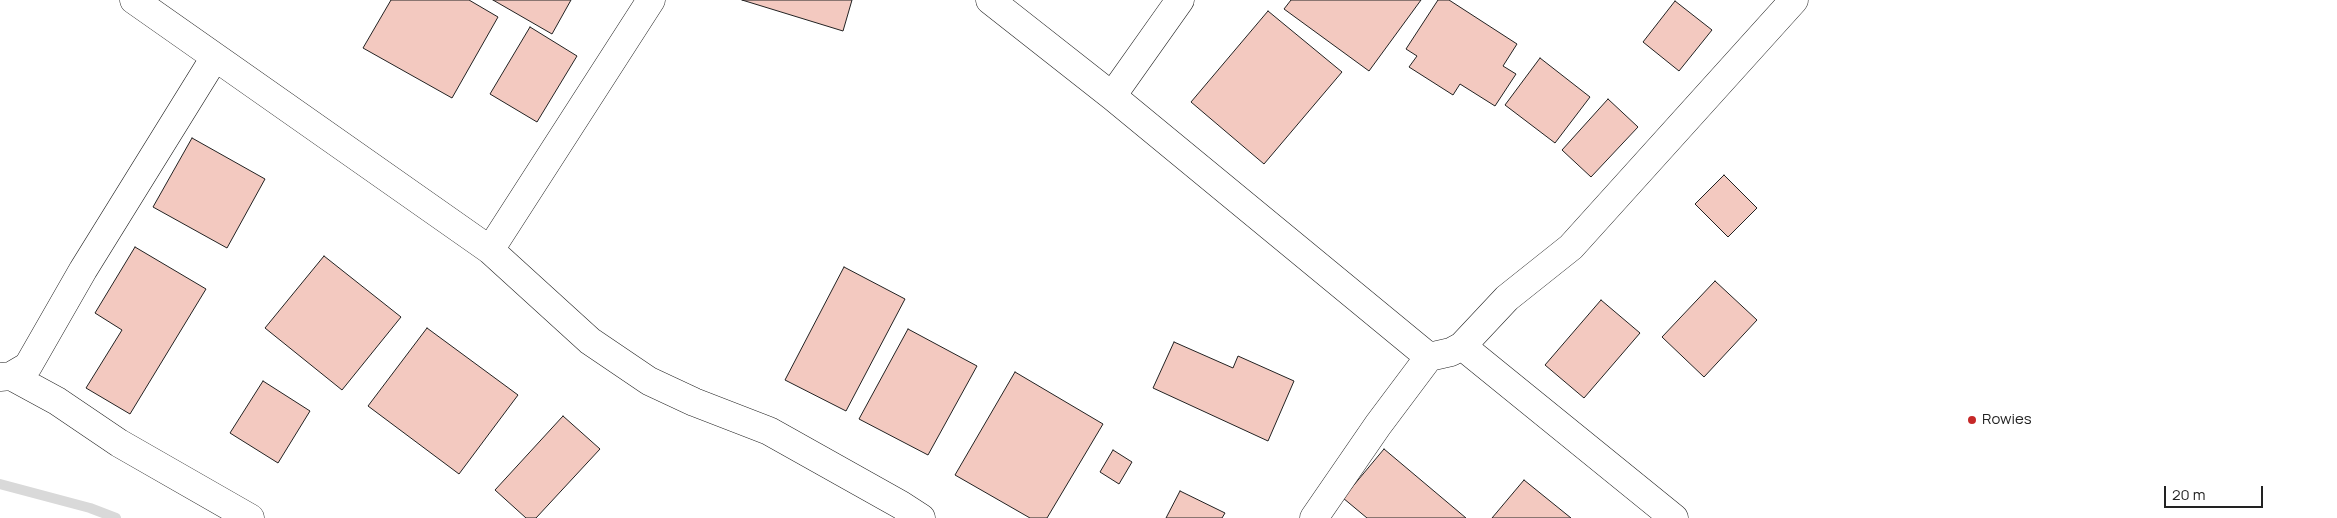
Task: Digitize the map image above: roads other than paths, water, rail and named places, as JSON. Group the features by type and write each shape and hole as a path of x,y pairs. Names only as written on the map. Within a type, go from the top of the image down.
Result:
{"street":[{"path":"134,0 490,250 590,342 649,381 694,402 769,431 921,518"},
{"path":"490,250 651,0"},
{"path":"990,0 1112,96 1429,357"},
{"path":"1112,96 1180,0"},
{"path":"1314,518 1378,425 1429,357 1451,352 1462,346 1508,298 1571,247 1794,0"},
{"path":"6,376 28,366 82,270 215,57"},
{"path":"1462,346 1674,518"},
{"path":"6,376 58,401 120,443 250,518"}],"waterway":[{"path":"0,484 90,508 116,518"}],"place":[{"name":"Rowies","path":"1972,420"}]}
